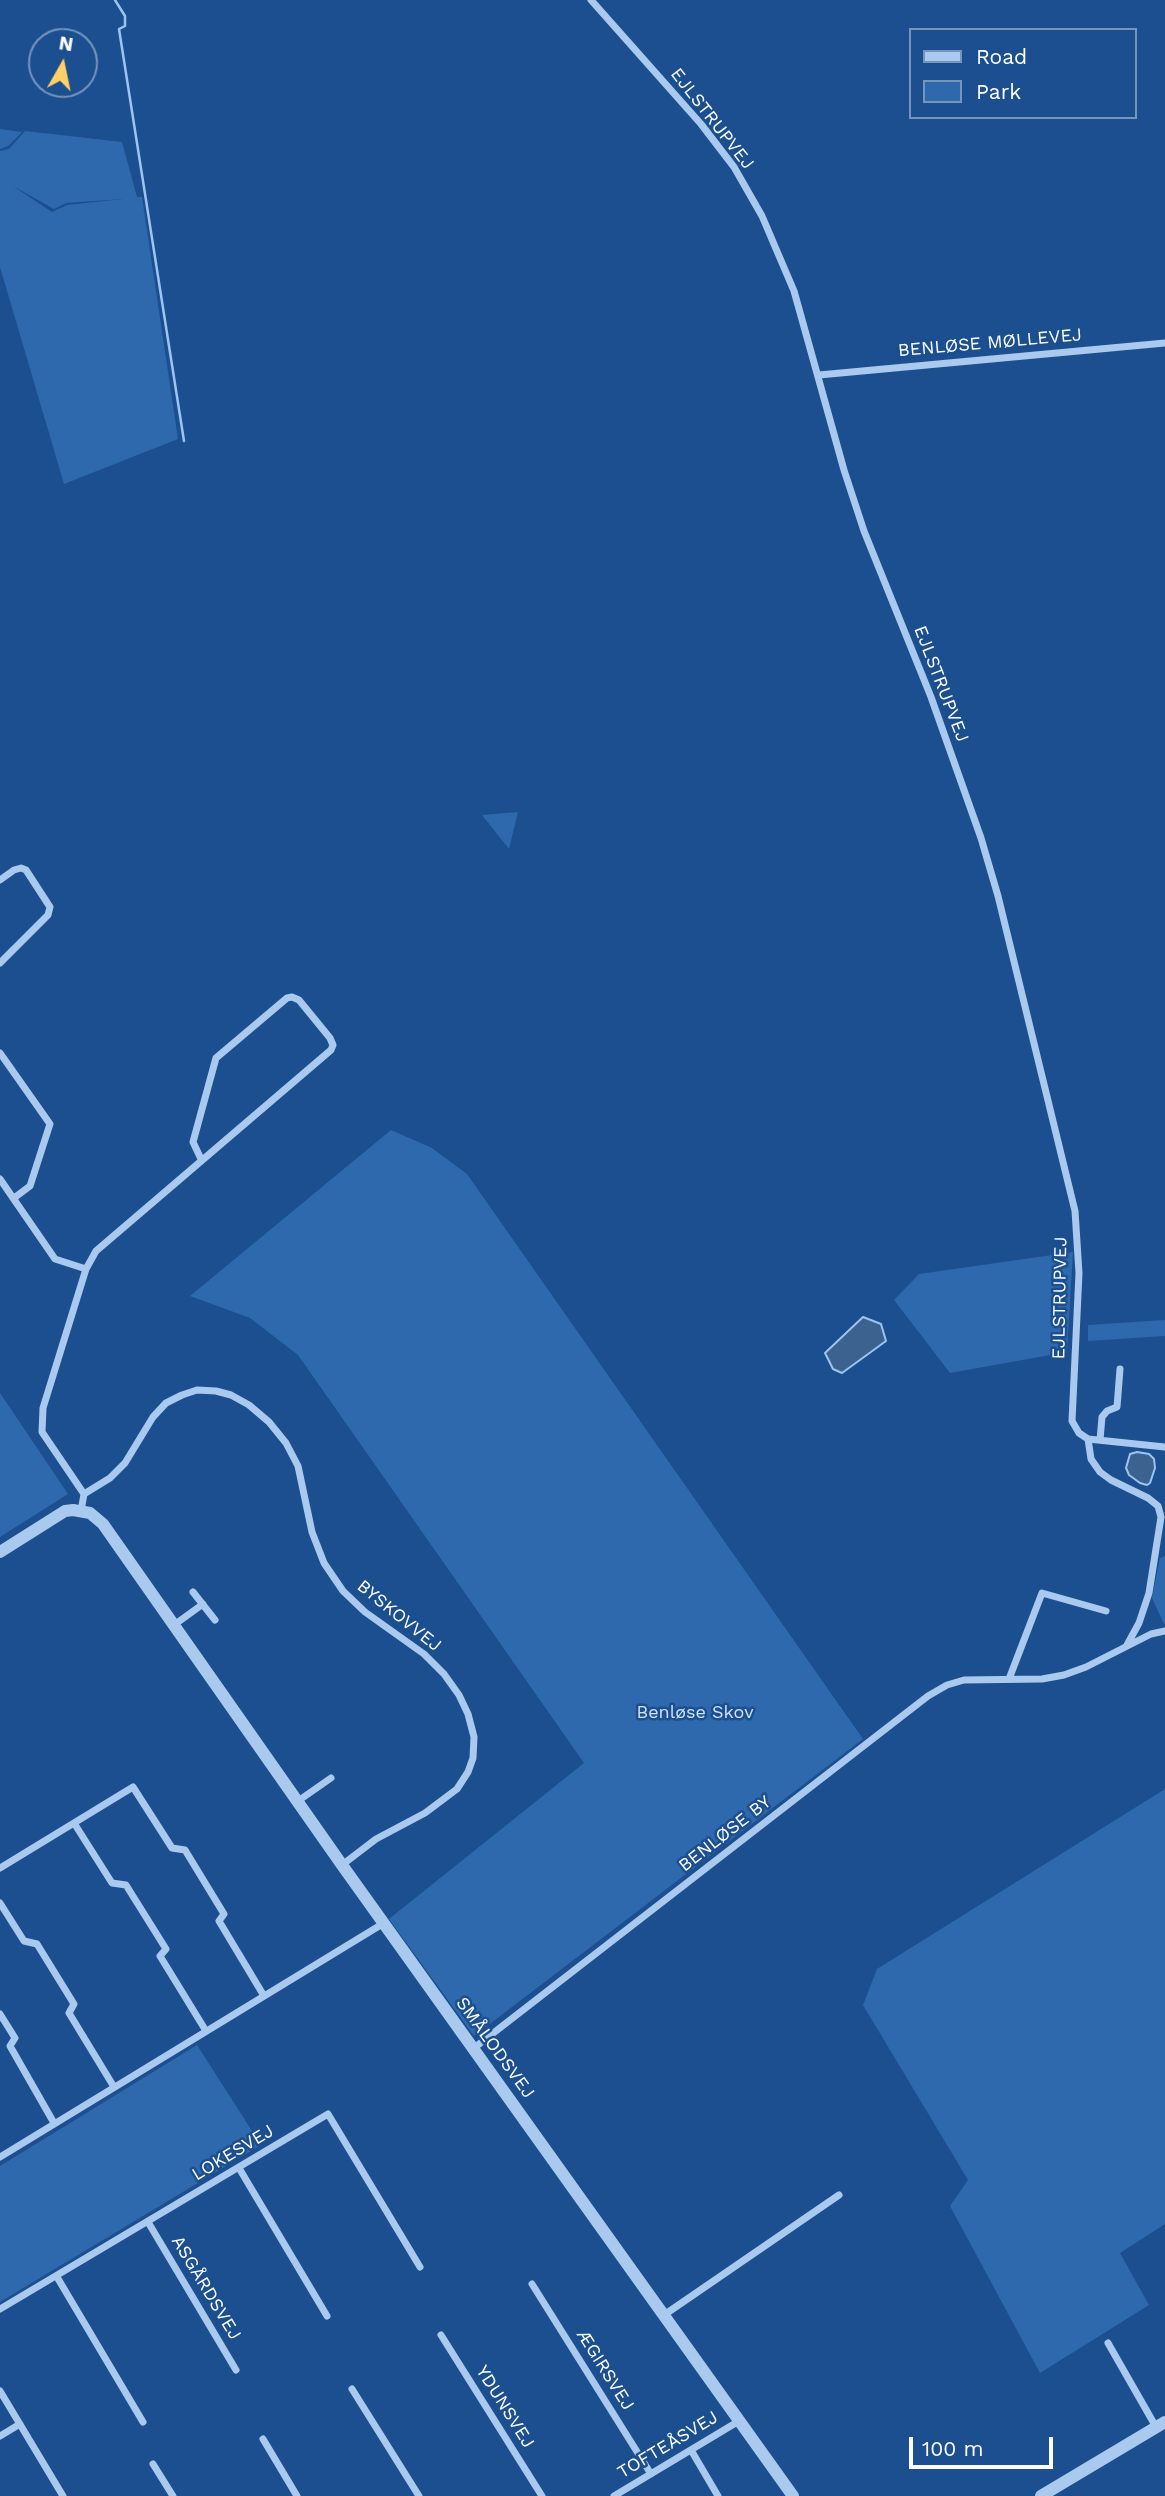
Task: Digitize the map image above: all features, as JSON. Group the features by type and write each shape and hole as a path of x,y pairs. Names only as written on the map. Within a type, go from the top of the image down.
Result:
{"street":[{"name":"EJLSTRUPVEJ","path":"591,0 701,124 734,167 762,216 794,291 844,470 864,531 931,697 981,838 998,896 1075,1211 1079,1273 1072,1421 1079,1433 1088,1439"},
{"name":"BENLØSE MØLLEVEJ","path":"819,375 1165,342"},
{"path":"0,880 14,870 26,870 50,907 48,915 0,963"},
{"path":"0,1552 65,1511 81,1511 84,1494 42,1432 43,1408 86,1269 96,1251 331,1050 333,1045 330,1038 299,1000 287,998 216,1058 193,1142 201,1159"},
{"path":"0,1053 50,1124 30,1186 14,1198"},
{"path":"0,1179 55,1259 86,1269"},
{"path":"1100,1440 1102,1417 1107,1411 1117,1407 1120,1369"},
{"name":"BYSKOVVEJ","path":"84,1494 110,1478 125,1463 153,1417 166,1403 197,1390 231,1395 249,1405 269,1422 286,1443 298,1466 305,1488 312,1532 343,1591 365,1612 424,1654 444,1674 459,1695 474,1737 468,1772 457,1789 425,1813 376,1839 342,1865"},
{"path":"1127,1646 1139,1623 1149,1593 1161,1517 1158,1506 1148,1498 1100,1472 1091,1459 1088,1439 1165,1447"},
{"name":"SMÅLODSVEJ","path":"81,1511 90,1513 103,1524 342,1865 793,2496"},
{"path":"194,1592 215,1620"},
{"path":"1009,1679 1042,1593 1106,1611"},
{"path":"174,1625 203,1604"},
{"path":"1139,1623 1151,1634"},
{"name":"BENLØSE BY","path":"474,2048 928,1696 947,1685 964,1680 1042,1679 1064,1675 1086,1667 1151,1634 1165,1631"},
{"path":"298,1801 331,1777"},
{"path":"0,1868 133,1787 172,1848 185,1850 224,1914 219,1921 264,1996"},
{"path":"74,1823 112,1884 127,1885 166,1949 160,1956 206,2031"},
{"path":"0,1903 24,1941 37,1944 74,2004 69,2013 114,2087"},
{"path":"0,2157 384,1923"},
{"path":"0,2014 15,2038 10,2046 54,2123"},
{"name":"LOKESVEJ","path":"0,2309 328,2113 420,2267"},
{"path":"239,2168 327,2316"},
{"path":"664,2315 839,2195"},
{"name":"ASGÅRDSVEJ","path":"148,2222 236,2370"},
{"path":"57,2277 144,2422"},
{"name":"ÆGIRSVEJ","path":"532,2284 651,2473"},
{"name":"YDUNSVEJ","path":"441,2335 542,2496"},
{"path":"1041,2496 1161,2425 1108,2343"},
{"path":"352,2389 419,2496"},
{"path":"0,2391 63,2496"},
{"name":"TOFTEÅSVEJ","path":"614,2496 739,2421"},
{"path":"0,2436 20,2424"},
{"path":"263,2439 298,2496"},
{"path":"691,2450 718,2496"},
{"path":"153,2464 173,2496"}],"green space":[{"path":"0,129 22,132 8,146 0,149"},
{"path":"25,131 122,142 137,197 142,197 178,439 64,484 0,267 0,151 9,149","holes":["13,186 54,209 66,203 123,199 67,205 52,212"]},
{"path":"518,812 509,849 482,815"},
{"name":"Benløse Skov","path":"391,1130 432,1148 467,1174 863,1739 474,2036 389,1919 584,1763 298,1355 250,1318 190,1296"},
{"path":"1073,1252 1067,1352 950,1373 894,1300 919,1274"},
{"path":"1165,1320 1165,1336 1088,1341 1088,1325"},
{"path":"0,1393 68,1494 0,1537"},
{"path":"1165,1556 1164,1624 1152,1598 1160,1558"},
{"path":"1165,1789 1165,2224 1120,2253 1149,2305 1040,2373 950,2206 968,2180 863,2005 877,1969"},
{"path":"197,2045 261,2145 0,2302 0,2166"}],"shaded area":[{"path":"863,1317 881,1324 886,1341 842,1373 833,1369 825,1353"},
{"path":"1130,1454 1149,1454 1154,1459 1155,1468 1147,1485 1129,1475 1126,1468"}],"waterway":[{"path":"115,0 125,16 125,26 119,29 184,441"}]}
